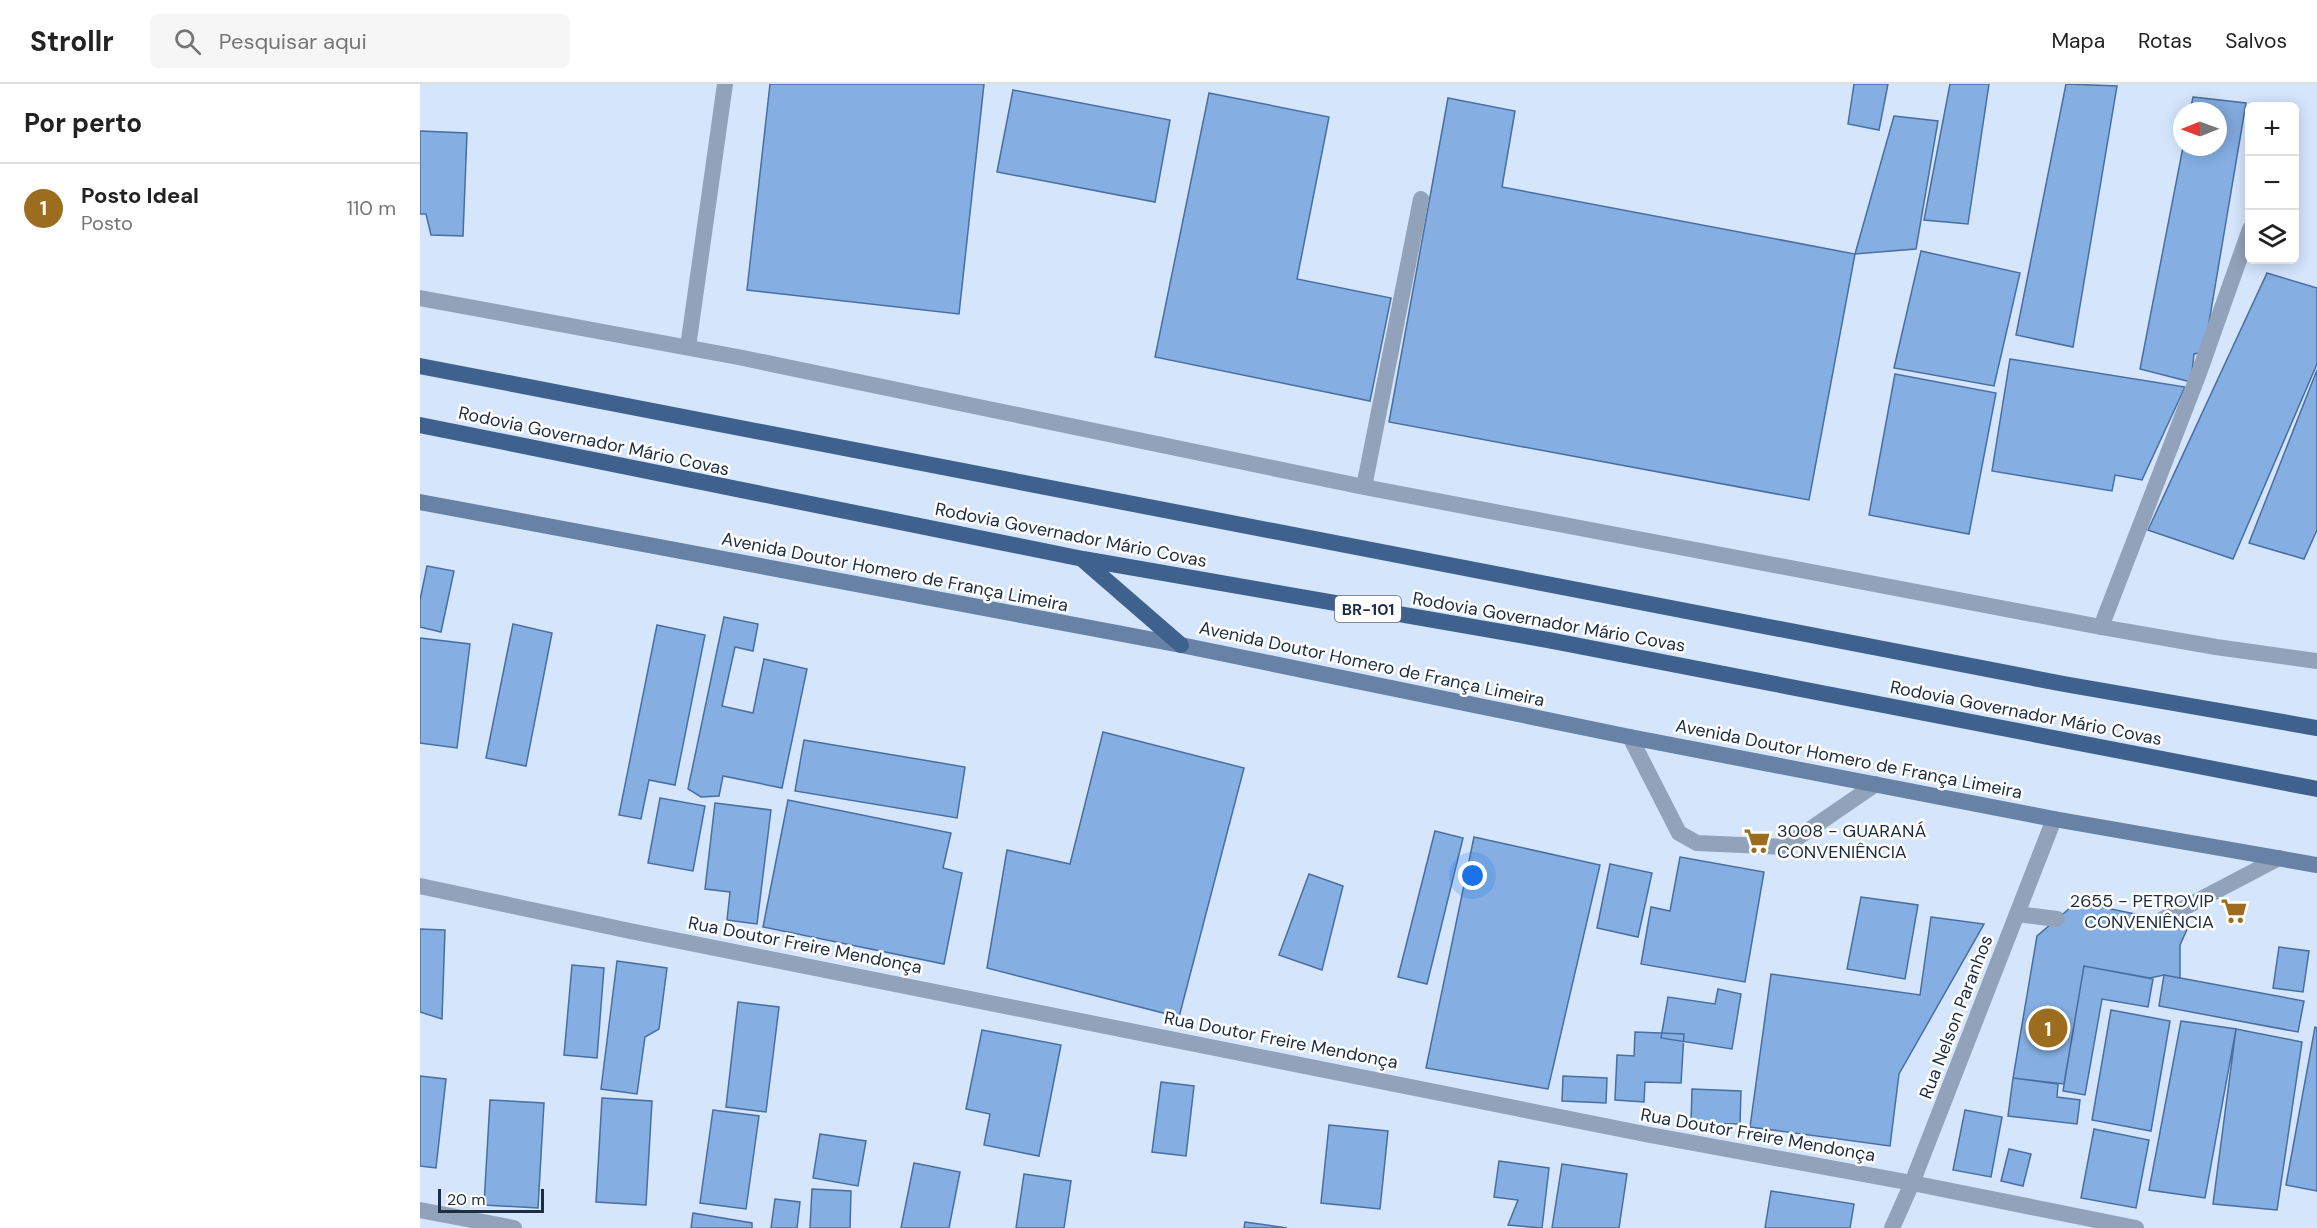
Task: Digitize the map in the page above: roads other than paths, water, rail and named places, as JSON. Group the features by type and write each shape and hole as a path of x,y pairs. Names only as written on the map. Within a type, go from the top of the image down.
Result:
{"highway":[{"name":"Rodovia Governador Mário Covas","path":"420,366 2064,684 2317,728"},
{"name":"Rodovia Governador Mário Covas","path":"420,424 1083,559 1548,640 2317,789"},
{"path":"1083,559 1180,645"}],"main road":[{"name":"Avenida Doutor Homero de França Limeira","path":"420,502 1180,645 1630,737 2054,819 2317,865"}],"street":[{"path":"688,347 724,84"},
{"path":"1364,487 1421,199"},
{"path":"2101,627 2199,374 2245,244"},
{"path":"420,298 688,347 1364,487 2101,627 2216,647 2317,661"},
{"path":"1630,737 1679,833 1697,843 1784,847 1876,784"},
{"name":"Rua Nelson Paranhos","path":"1892,1228 1912,1183 2054,819"},
{"path":"2161,920 2279,858"},
{"name":"Rua Doutor Freire Mendonça","path":"420,886 630,931 1638,1132 2136,1228"},
{"path":"2016,914 2057,919"},
{"path":"420,1210 514,1228"}],"place":[{"name":"3008 - GUARANÁ CONVENIÊNCIA","path":"1757,841"},
{"name":"2655 - PETROVIP CONVENIÊNCIA","path":"2234,911"},
{"name":"Posto Ideal","path":"2048,1028"}]}
